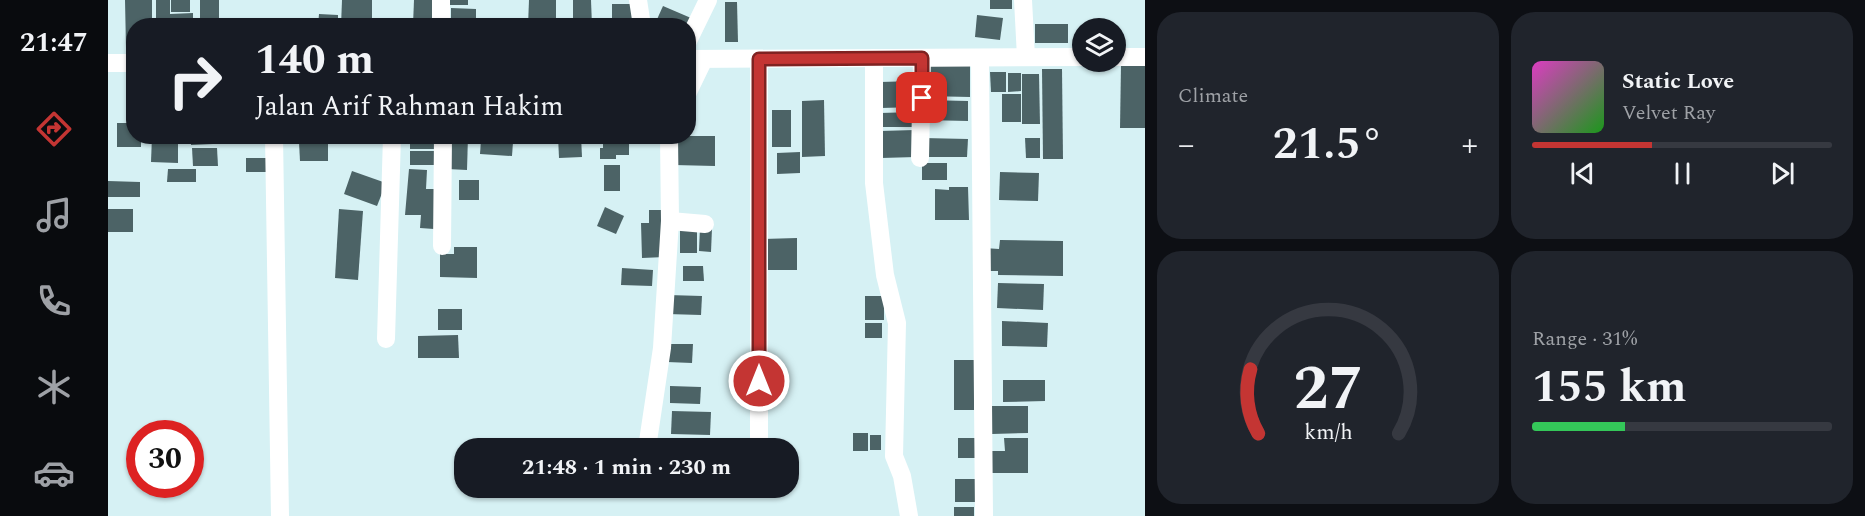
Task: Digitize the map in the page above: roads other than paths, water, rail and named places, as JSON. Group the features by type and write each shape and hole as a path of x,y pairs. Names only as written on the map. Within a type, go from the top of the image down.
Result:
{"street":[{"path":"441,0 441,18"},
{"path":"638,0 641,18"},
{"path":"696,25 708,0"},
{"path":"1023,0 1026,57"},
{"path":"696,59 1072,57"},
{"path":"1126,57 1145,57"},
{"path":"874,58 874,183 885,275 897,323 894,456 902,476 909,516"},
{"path":"920,158 922,58"},
{"path":"980,58 984,516"},
{"path":"759,59 759,438"},
{"path":"108,63 126,63"},
{"path":"274,144 280,516"},
{"path":"386,339 392,144"},
{"path":"442,246 443,144"},
{"path":"648,438 662,348 670,221 669,144"},
{"path":"670,221 705,224"}]}
